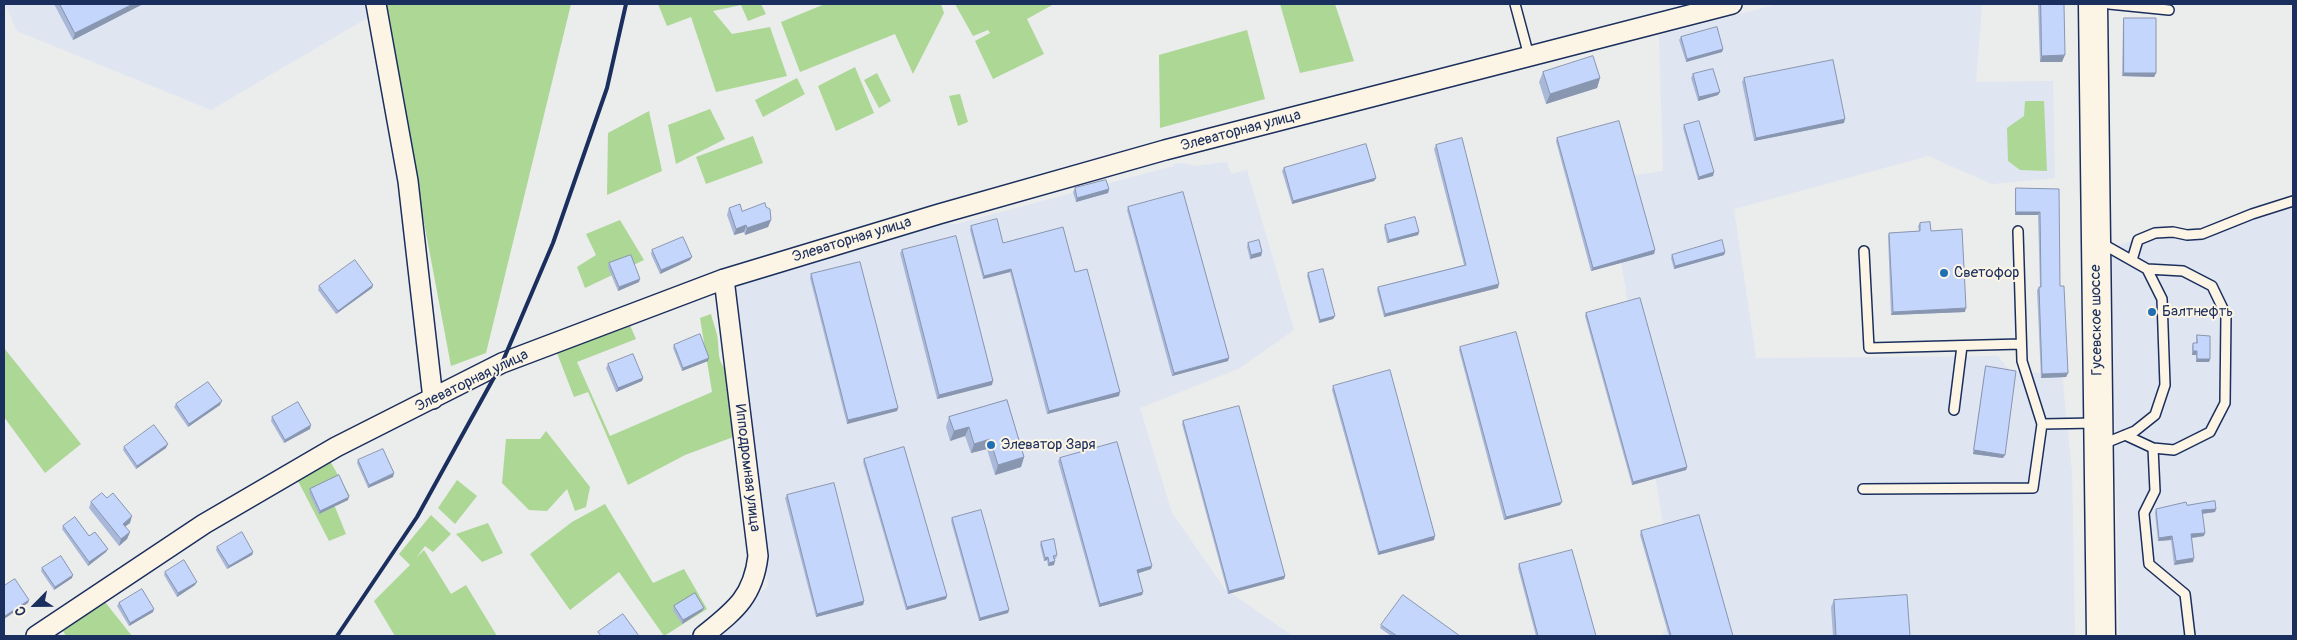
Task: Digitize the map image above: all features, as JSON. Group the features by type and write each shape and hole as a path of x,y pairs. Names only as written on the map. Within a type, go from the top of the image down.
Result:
{"highway":[{"name":"Гусевское шоссе","path":"2093,4 2101,636"}],"street":[{"path":"376,4 408,181 433,399"},
{"name":"Элеваторная улица","path":"36,636 204,524 336,447 502,363 724,279 939,214 1155,153 1732,4"},
{"name":"Ипподромная улица","path":"704,636 734,609 747,594 755,578 758,556 724,279"}],"lane":[{"path":"1516,4 1529,56"},
{"path":"2110,4 2169,10"},
{"path":"2132,260 2138,240 2155,233 2173,232 2187,236 2202,234 2252,214 2293,201"},
{"path":"1863,489 2033,488 2042,424 2022,361 2018,231"},
{"path":"2096,240 2147,269 2183,271 2212,286 2226,315 2225,403 2210,432 2174,450 2153,448 2125,435"},
{"path":"1864,252 1869,348 2021,344"},
{"path":"2042,424 2098,435 2125,435 2135,431 2155,415 2165,385 2162,299 2147,269"},
{"path":"1954,410 1962,346"},
{"path":"2153,448 2154,491 2144,513 2149,564 2185,594 2190,636"}],"shaded area":[{"path":"5,4 383,4 384,8 211,110 17,31"},
{"path":"1778,4 1982,4 1976,82 2053,81 2055,178 1992,184 1928,156 1734,209 1756,358 1998,356 2011,372 2062,374 2072,472 2075,636 1662,636 1676,606 1608,179 1663,171 1659,35"},
{"path":"1227,162 1231,174 1247,170 1294,330 1240,368 1140,408 1172,513 1225,589 1293,636 711,636 768,586 734,285 767,276 789,266 943,222 951,223 952,225 1174,166 1173,164 1183,163 1194,166"},
{"path":"2293,201 2293,636 2119,636 2111,248 2155,233 2187,235"}],"green space":[{"path":"383,4 571,4 486,353 451,366"},
{"path":"658,4 761,4 766,14 748,21 741,5 713,11 732,34 770,27 787,76 716,92 691,17 667,26"},
{"path":"825,4 941,4 944,13 913,74 895,34 800,72 781,22"},
{"path":"955,4 1054,4 1027,19 1044,54 993,79 975,41 990,33 988,30 973,36"},
{"path":"1280,4 1335,4 1354,61 1300,73"},
{"path":"1247,30 1265,99 1160,128 1159,55"},
{"path":"855,67 874,113 836,131 818,86"},
{"path":"877,73 891,101 879,108 864,80"},
{"path":"797,78 805,94 763,117 755,100"},
{"path":"960,94 968,122 958,126 949,96"},
{"path":"2025,101 2044,101 2047,171 2020,170 2008,161 2007,128 2024,116"},
{"path":"710,109 725,139 676,164 668,125"},
{"path":"649,111 662,171 607,195 608,133"},
{"path":"753,136 763,163 706,184 696,157"},
{"path":"620,220 644,260 585,288 577,267 596,255 586,234"},
{"path":"711,314 717,336 720,360 726,370 736,436 685,455 628,485 588,392 574,397 557,353 629,323 636,339 577,362 610,436 712,392 700,318"},
{"path":"4,348 81,444 45,473 4,417"},
{"path":"546,431 590,487 586,507 575,511 567,489 547,511 529,510 502,483 506,439 540,439"},
{"path":"330,461 350,496 333,502 346,534 329,541 297,479"},
{"path":"457,480 477,496 455,524 438,508"},
{"path":"605,504 653,583 684,569 707,609 664,636 619,572 570,610 530,554 572,522"},
{"path":"431,515 451,534 433,552 425,546 416,558 424,550 451,594 466,585 497,636 395,636 374,601 410,565 399,554"},
{"path":"488,523 503,553 482,562 456,534"},
{"path":"105,602 132,636 66,636 63,631"}],"building":[{"path":"60,4 133,4 75,33"},
{"path":"2041,4 2064,4 2065,55 2042,56"},
{"path":"2124,18 2156,18 2156,73 2124,73"},
{"path":"1717,27 1723,49 1687,59 1681,37"},
{"path":"1593,56 1600,78 1550,94 1543,72"},
{"path":"1833,60 1845,119 1756,138 1744,78"},
{"path":"1713,69 1720,92 1699,97 1693,74"},
{"path":"1619,121 1655,250 1593,268 1557,138"},
{"path":"1699,121 1714,172 1699,177 1684,125"},
{"path":"1462,138 1499,284 1385,314 1378,287 1466,265 1436,145"},
{"path":"1366,144 1376,178 1293,201 1284,168"},
{"path":"1106,180 1109,189 1077,198 1075,188"},
{"path":"2016,188 2059,189 2060,286 2064,286 2068,373 2042,374 2039,287 2041,287 2040,212 2016,212"},
{"path":"1183,192 1229,358 1174,373 1128,207"},
{"path":"765,203 766,207 770,209 771,220 747,228 746,225 736,229 729,208 740,204 742,211"},
{"path":"1415,217 1419,232 1389,240 1385,225"},
{"path":"997,219 1003,243 1063,227 1075,272 1087,269 1120,392 1049,411 1011,269 984,276 971,226"},
{"path":"1930,222 1931,231 1962,229 1966,308 1893,312 1889,233 1920,231 1920,223"},
{"path":"956,236 993,381 939,395 902,250"},
{"path":"683,237 692,257 661,270 652,250"},
{"path":"1259,240 1262,252 1251,255 1248,243"},
{"path":"1722,240 1725,252 1675,266 1672,255"},
{"path":"631,255 640,279 619,287 609,263"},
{"path":"355,260 373,285 338,311 319,286"},
{"path":"860,262 898,408 848,420 811,274"},
{"path":"1323,269 1335,316 1320,320 1308,273"},
{"path":"1640,298 1687,467 1633,482 1586,313"},
{"path":"1516,332 1562,502 1506,517 1460,347"},
{"path":"700,334 709,358 683,368 674,345"},
{"path":"2197,335 2210,336 2210,359 2197,359 2197,351 2193,351 2193,343 2197,343"},
{"path":"633,354 643,378 618,388 608,364"},
{"path":"1986,366 2016,371 2005,455 1974,450"},
{"path":"1390,370 1435,536 1379,552 1333,386"},
{"path":"208,382 222,401 189,424 176,404"},
{"name":"Элеватор Заря","path":"1007,400 1024,457 998,465 990,439 974,444 969,427 954,431 949,417"},
{"path":"298,402 311,425 285,440 272,417"},
{"path":"1239,406 1285,576 1229,591 1183,421"},
{"path":"154,425 168,444 137,466 124,447"},
{"path":"1117,442 1152,566 1137,570 1143,592 1100,604 1060,458"},
{"path":"904,447 947,596 907,607 864,459"},
{"path":"383,449 394,473 369,485 358,460"},
{"path":"339,475 349,497 320,511 310,489"},
{"path":"834,483 864,601 817,614 787,495"},
{"path":"102,493 107,498 113,493 132,516 123,524 130,532 121,539 91,502"},
{"path":"2215,501 2216,509 2202,510 2205,533 2191,534 2194,558 2176,561 2172,536 2159,538 2156,509 2186,502 2187,505"},
{"path":"981,510 1009,610 980,618 952,518"},
{"path":"1699,515 1733,636 1671,636 1641,531"},
{"path":"75,517 89,536 95,532 108,549 89,562 63,526"},
{"path":"242,532 253,552 229,566 217,547"},
{"path":"1054,539 1057,555 1053,556 1055,561 1049,563 1048,557 1045,558 1041,542"},
{"path":"1572,550 1596,636 1538,636 1519,564"},
{"path":"61,556 73,575 55,587 42,568"},
{"path":"184,560 197,582 178,593 165,572"},
{"path":"15,579 29,600 5,616 4,586"},
{"path":"142,589 154,609 130,623 119,603"},
{"path":"695,593 704,608 683,620 674,606"},
{"path":"1403,595 1460,636 1397,636 1381,625"},
{"path":"1907,595 1910,636 1836,636 1834,600"},
{"path":"623,614 639,636 601,636 598,632"}],"railway":[{"path":"337,636 417,517 502,363 553,243 607,88 626,4"}],"place":[{"name":"Светофор","path":"1944,273"},
{"name":"Балтнефть","path":"2152,312"},
{"name":"Элеватор Заря","path":"991,445"}]}
